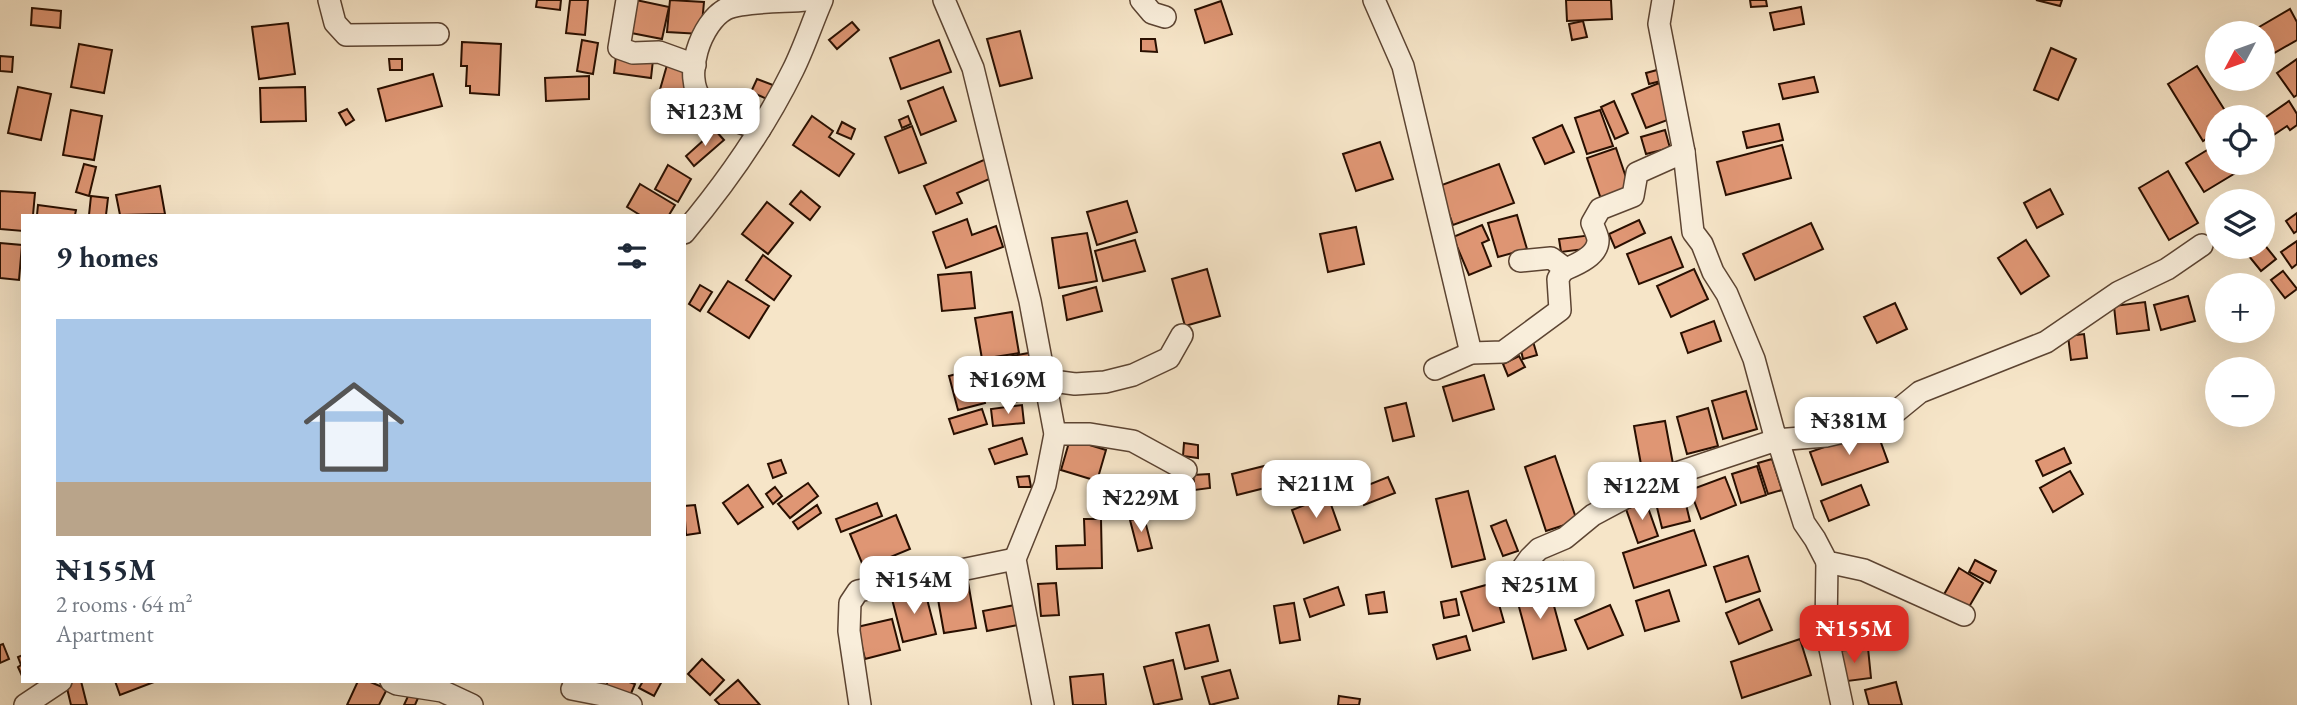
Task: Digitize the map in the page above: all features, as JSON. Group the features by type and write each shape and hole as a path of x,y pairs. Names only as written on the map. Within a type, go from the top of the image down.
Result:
{"street":[{"path":"329,0 335,23 346,35 439,34"},
{"path":"627,0 619,48 632,53 659,52 695,65"},
{"path":"760,128 732,120 702,99 695,80 696,50 712,19 727,8 806,0"},
{"path":"686,231 723,186 760,128 793,71 821,0"},
{"path":"944,0 973,68 1030,301 1055,434 1045,485 1015,559 1043,705"},
{"path":"1141,0 1152,13 1165,17"},
{"path":"1374,0 1403,66 1471,353"},
{"path":"1663,0 1658,24 1684,152 1693,232 1702,244 1713,272 1727,294 1754,359 1776,440 1804,523 1827,562 1826,630 1842,705"},
{"path":"1520,261 1551,258 1566,269 1582,262 1596,248 1598,239 1592,223 1600,209 1633,196 1637,173 1684,152"},
{"path":"1504,594 1539,549 1565,538 1593,515 1662,478 1776,440 1826,436 1882,423 1920,392 2046,342 2119,292 2167,269 2202,244"},
{"path":"1435,369 1471,353 1503,352 1560,310 1558,279 1564,268"},
{"path":"1045,380 1075,384 1105,382 1133,375 1169,358 1182,335"},
{"path":"1055,434 1090,434 1133,441 1186,470"},
{"path":"860,705 849,631 850,603 858,591 1015,559"},
{"path":"1827,562 1864,570 1964,615"},
{"path":"25,705 58,683"},
{"path":"395,683 442,691 472,705"},
{"path":"571,692 603,695 631,705"}],"building":[{"path":"537,0 561,0 560,10 536,7"},
{"path":"570,0 588,0 585,35 566,33"},
{"path":"636,0 669,7 662,39 626,32"},
{"path":"670,0 704,2 701,34 667,32"},
{"path":"1566,0 1611,0 1612,19 1567,21"},
{"path":"1750,0 1766,0 1767,6 1751,7"},
{"path":"2036,0 2062,0 2060,6"},
{"path":"1221,1 1232,34 1205,43 1195,10"},
{"path":"1801,7 1804,24 1774,30 1770,13"},
{"path":"32,8 61,11 60,28 31,25"},
{"path":"2290,9 2297,22 2297,40 2275,53 2275,21 2269,21"},
{"path":"1583,21 1587,37 1572,40 1569,24"},
{"path":"852,22 859,30 837,49 829,40"},
{"path":"288,23 295,74 259,79 252,27"},
{"path":"1020,31 1032,78 1000,86 987,39"},
{"path":"1141,39 1155,39 1157,52 1141,51"},
{"path":"582,40 598,43 593,74 577,71"},
{"path":"939,40 951,72 901,89 890,58"},
{"path":"462,42 501,44 499,95 470,93 470,86 466,86 467,66 461,66"},
{"path":"79,44 112,50 104,93 71,87"},
{"path":"2051,48 2076,59 2058,100 2034,90"},
{"path":"0,56 13,57 12,72 0,71"},
{"path":"616,56 653,60 651,78 614,73"},
{"path":"389,59 402,59 402,70 390,70"},
{"path":"2297,59 2297,95 2294,97 2277,73"},
{"path":"667,65 693,73 681,115 655,107"},
{"path":"2197,66 2205,79 2205,91 2213,91 2221,105 2205,105 2203,141 2168,84"},
{"path":"1657,70 1661,81 1649,84 1646,73"},
{"path":"433,74 442,106 386,121 378,89"},
{"path":"589,76 589,99 546,101 545,78"},
{"path":"1814,77 1818,92 1783,99 1779,84"},
{"path":"757,79 773,85 767,99 751,92"},
{"path":"1659,83 1673,118 1646,128 1632,94"},
{"path":"18,87 51,94 41,140 8,133"},
{"path":"305,87 306,121 261,122 260,88"},
{"path":"943,87 956,121 921,135 908,101"},
{"path":"1614,101 1628,133 1615,139 1601,107"},
{"path":"2289,101 2297,114 2297,125 2290,130 2287,126 2275,134 2275,111"},
{"path":"347,109 354,120 346,125 339,113"},
{"path":"71,110 102,116 94,160 63,155"},
{"path":"1600,110 1613,146 1587,154 1575,118"},
{"path":"812,116 833,131 829,137 854,154 839,176 793,145"},
{"path":"908,116 911,124 902,128 899,120"},
{"path":"842,122 855,129 851,139 837,133"},
{"path":"1779,124 1783,140 1747,148 1743,132"},
{"path":"1562,125 1574,152 1545,164 1533,138"},
{"path":"912,126 926,163 899,173 885,137"},
{"path":"715,130 724,140 694,166 686,156"},
{"path":"1665,130 1670,148 1646,154 1641,137"},
{"path":"1380,142 1393,179 1356,191 1343,154"},
{"path":"1782,145 1791,178 1726,195 1717,162"},
{"path":"1616,148 1631,192 1602,202 1587,158"},
{"path":"2205,151 2205,175 2232,175 2204,192 2186,163"},
{"path":"986,159 994,177 957,193 962,203 936,214 924,186"},
{"path":"84,164 96,167 89,196 76,192"},
{"path":"1499,164 1514,203 1453,225 1439,186"},
{"path":"668,165 691,179 678,202 655,189"},
{"path":"2168,171 2198,223 2169,240 2139,188"},
{"path":"640,184 675,205 670,214 638,214 627,207"},
{"path":"160,186 165,214 120,214 116,195"},
{"path":"2050,189 2063,214 2037,228 2024,203"},
{"path":"0,191 35,193 33,214 21,214 21,231 0,229"},
{"path":"801,191 820,207 810,220 790,204"},
{"path":"91,196 108,198 106,214 89,214"},
{"path":"1127,201 1137,232 1097,245 1087,212"},
{"path":"767,202 793,223 768,254 742,234"},
{"path":"38,205 76,210 75,214 37,214"},
{"path":"2297,213 2297,231 2294,233 2286,221"},
{"path":"1517,215 1527,249 1498,257 1488,223"},
{"path":"967,219 972,235 996,226 1003,247 946,268 933,232"},
{"path":"1639,220 1645,233 1615,248 1609,234"},
{"path":"1811,223 1823,249 1755,280 1743,254"},
{"path":"1482,225 1489,240 1482,243 1491,266 1469,275 1453,237"},
{"path":"1356,227 1364,264 1328,272 1320,234"},
{"path":"1087,233 1097,281 1059,288 1052,238"},
{"path":"1592,235 1593,248 1561,252 1559,239"},
{"path":"1671,237 1683,267 1639,284 1627,254"},
{"path":"1135,240 1145,271 1103,281 1095,251"},
{"path":"2026,240 2049,276 2021,294 1998,258"},
{"path":"2297,241 2297,264 2292,268 2281,252"},
{"path":"0,243 21,245 19,280 0,278"},
{"path":"763,255 791,276 774,300 746,280"},
{"path":"2275,258 2276,259 2261,271 2251,259"},
{"path":"1207,269 1220,316 1185,326 1172,279"},
{"path":"1694,269 1708,299 1671,317 1657,286"},
{"path":"2283,271 2297,289 2285,298 2275,285 2275,277"},
{"path":"971,272 975,308 942,311 938,275"},
{"path":"728,281 769,306 749,338 708,312"},
{"path":"700,285 712,292 700,311 689,304"},
{"path":"1096,287 1102,311 1067,320 1063,296"},
{"path":"2188,296 2195,321 2161,330 2154,305"},
{"path":"2145,302 2149,330 2117,334 2114,306"},
{"path":"1895,303 1907,329 1877,343 1864,317"},
{"path":"1012,312 1019,353 982,359 975,318"},
{"path":"1714,321 1721,341 1688,353 1681,333"},
{"path":"2084,334 2087,358 2071,360 2068,336"},
{"path":"1532,338 1537,355 1523,359 1519,342"},
{"path":"1029,353 1037,398 1013,402 1011,390 989,394 983,361"},
{"path":"1519,356 1525,367 1508,376 1503,364"},
{"path":"975,369 985,403 958,410 949,376"},
{"path":"1484,375 1494,409 1453,421 1443,387"},
{"path":"1746,391 1757,429 1723,439 1712,401"},
{"path":"1406,403 1414,436 1393,441 1385,408"},
{"path":"1022,405 1024,423 993,426 991,409"},
{"path":"1708,408 1718,446 1687,454 1677,417"},
{"path":"982,409 987,424 954,434 949,419"},
{"path":"1665,421 1673,464 1642,470 1634,426"},
{"path":"1876,429 1888,462 1822,485 1810,452"},
{"path":"1022,438 1027,454 995,464 989,449"},
{"path":"1070,439 1106,450 1097,481 1061,470"},
{"path":"1184,443 1198,445 1198,458 1183,456"},
{"path":"2064,448 2071,463 2043,476 2036,461"},
{"path":"1555,456 1577,521 1546,531 1525,467"},
{"path":"1772,459 1782,490 1768,494 1758,463"},
{"path":"781,460 786,473 773,478 768,464"},
{"path":"1264,466 1269,487 1237,495 1232,474"},
{"path":"1757,466 1766,495 1741,503 1732,474"},
{"path":"2070,471 2083,494 2053,512 2040,488"},
{"path":"1209,474 1210,488 1195,490 1193,475"},
{"path":"1029,476 1031,487 1019,487 1017,477"},
{"path":"1388,477 1395,493 1364,505 1358,489"},
{"path":"1725,477 1736,505 1701,519 1690,490"},
{"path":"808,483 818,496 790,518 778,504"},
{"path":"1681,484 1690,521 1662,528 1653,491"},
{"path":"748,485 763,507 738,524 723,503"},
{"path":"1861,485 1869,505 1829,521 1821,501"},
{"path":"775,487 782,496 773,504 766,494"},
{"path":"1468,491 1485,559 1452,567 1436,499"},
{"path":"1328,496 1340,530 1304,543 1292,510"},
{"path":"1646,502 1658,536 1638,543 1626,509"},
{"path":"877,503 882,516 841,532 836,519"},
{"path":"695,505 700,533 686,535 686,506"},
{"path":"817,505 821,513 798,529 793,522"},
{"path":"896,515 910,549 864,568 850,534"},
{"path":"1144,517 1152,548 1138,551 1130,520"},
{"path":"1084,519 1101,519 1102,568 1057,569 1056,546 1085,545"},
{"path":"1506,520 1518,551 1503,556 1491,526"},
{"path":"1694,530 1706,565 1634,588 1623,553"},
{"path":"1748,556 1760,591 1726,602 1714,567"},
{"path":"1975,560 1996,571 1990,583 1969,572"},
{"path":"1563,562 1578,597 1563,604 1548,569"},
{"path":"1959,568 1983,583 1966,612 1942,598"},
{"path":"968,582 976,628 944,633 936,588"},
{"path":"1056,583 1059,615 1041,616 1038,584"},
{"path":"1493,583 1504,622 1473,631 1461,592"},
{"path":"1548,584 1566,650 1533,659 1515,592"},
{"path":"1338,587 1344,605 1310,617 1304,599"},
{"path":"1669,590 1679,621 1645,631 1636,601"},
{"path":"925,591 936,634 903,642 892,599"},
{"path":"1384,592 1387,612 1369,614 1366,595"},
{"path":"1456,599 1459,615 1444,618 1441,602"},
{"path":"1759,599 1772,630 1739,644 1726,613"},
{"path":"1294,603 1300,640 1280,643 1274,606"},
{"path":"1015,605 1018,625 987,631 983,611"},
{"path":"1610,605 1623,635 1588,649 1575,620"},
{"path":"892,619 900,650 865,659 857,627"},
{"path":"1209,625 1218,661 1185,669 1176,633"},
{"path":"1466,636 1470,650 1437,659 1433,645"},
{"path":"1800,639 1811,675 1742,698 1731,662"},
{"path":"3,644 9,659 0,663 0,645"},
{"path":"1868,648 1871,678 1840,682 1836,651"},
{"path":"702,659 724,680 710,695 688,674"},
{"path":"1173,660 1182,699 1154,705 1144,667"},
{"path":"1230,670 1238,698 1210,705 1202,677"},
{"path":"1103,674 1106,705 1073,705 1070,677"},
{"path":"738,680 760,705 720,705 715,700"},
{"path":"1896,682 1902,705 1869,705 1865,690"},
{"path":"82,683 87,705 71,705 66,684"},
{"path":"116,683 151,683 120,695"},
{"path":"357,683 373,683 387,689 379,705 347,705"},
{"path":"607,683 635,684 630,696 606,686"},
{"path":"642,683 661,683 654,696 639,688"},
{"path":"409,694 418,698 415,705 404,705"},
{"path":"1339,696 1360,699 1359,705 1338,705"}]}
